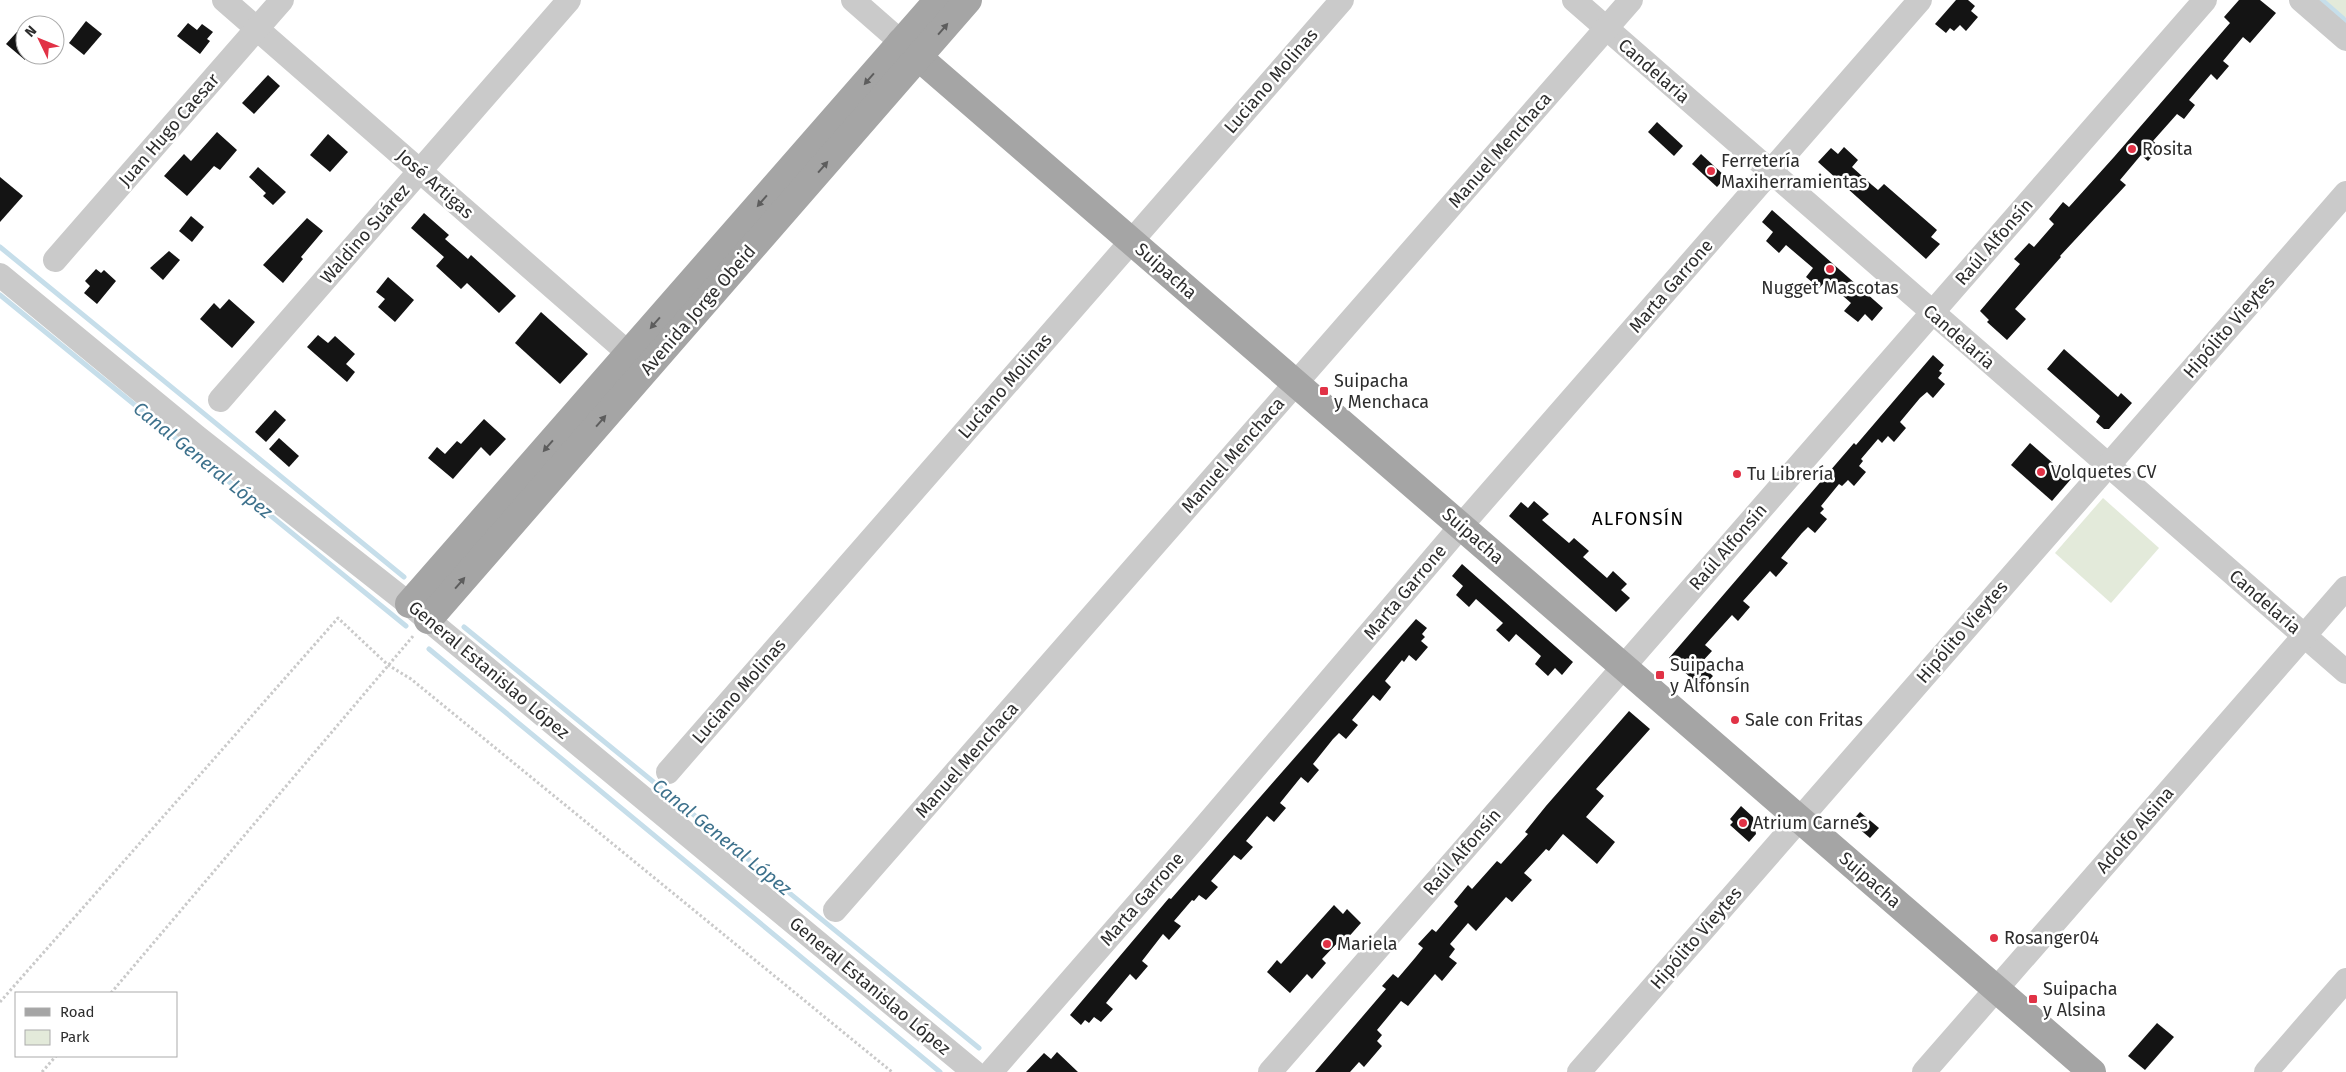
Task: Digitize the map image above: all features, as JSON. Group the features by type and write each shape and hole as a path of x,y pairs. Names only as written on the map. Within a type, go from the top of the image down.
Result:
{"main road":[{"name":"Avenida Jorge Obeid","path":"910,50 938,0"},
{"name":"Avenida Jorge Obeid","path":"419,612 910,50 968,0"},
{"name":"Suipacha","path":"910,50 2092,1072"}],"street":[{"name":"José Artigas","path":"224,0 638,361"},
{"name":"Juan Hugo Caesar","path":"56,260 282,0"},
{"name":"Waldino Suárez","path":"220,400 569,0"},
{"name":"Suipacha","path":"853,0 910,50"},
{"name":"Luciano Molinas","path":"668,772 1342,0"},
{"name":"Candelaria","path":"1574,0 2346,672"},
{"name":"Manuel Menchaca","path":"835,910 1631,0"},
{"name":"Marta Garrone","path":"991,1072 1196,837 1461,526 1920,0"},
{"name":"Raúl Alfonsín","path":"1270,1072 2206,0"},
{"path":"2301,0 2346,39"},
{"name":"Hipólito Vieytes","path":"1579,1072 2346,193"},
{"name":"General Estanislao López","path":"0,274 197,437 419,612 974,1072"},
{"name":"Adolfo Alsina","path":"1924,1072 2346,588"},
{"path":"2266,1072 2346,980"}],"path":[{"path":"0,1002 338,618 388,665 411,679 892,1072"},
{"path":"111,992 405,646"},
{"path":"42,1072 55,1057"}],"green space":[{"path":"2301,0 2346,0 2346,17 2335,30"},
{"path":"2103,498 2159,548 2111,603 2055,553"}],"building":[{"path":"1956,0 1968,0 1975,6 1971,11 1978,17 1966,31 1960,25 1954,31 1950,28 1946,33 1935,24"},
{"path":"2239,0 2260,0 2276,13 2250,43 2243,37 2223,61 2229,66 2217,80 2211,74 2189,100 2195,105 2184,119 2177,114 2153,141 2160,147 2148,161 2141,155 2120,180 2126,185 2060,256 2015,309 2026,319 2007,340 1987,322 1989,320 1980,311 2020,264 2014,259 2029,243 2034,247 2054,224 2049,219 2063,202 2069,207 2114,157 2230,23 2224,17"},
{"path":"86,21 102,34 84,55 69,43"},
{"path":"188,23 197,30 202,24 213,32 207,39 210,41 200,54 177,36"},
{"path":"15,34 15,52 6,44"},
{"path":"268,75 280,86 254,114 242,103"},
{"path":"1657,122 1683,146 1674,156 1648,132"},
{"path":"217,132 237,150 220,170 214,166 187,196 164,176 184,154 191,161"},
{"path":"328,134 348,152 330,172 310,155"},
{"path":"1844,147 1858,160 1852,167 1872,185 1878,190 1884,184 1937,230 1931,237 1940,244 1926,259 1818,162 1831,148 1838,154"},
{"path":"1701,154 1726,177 1717,187 1692,164"},
{"path":"258,167 286,192 273,205 263,196 266,193 249,177"},
{"path":"0,177 23,196 0,222"},
{"path":"1772,210 1883,308 1872,321 1865,314 1858,322 1844,311 1851,303 1826,281 1819,288 1806,277 1813,268 1786,245 1779,253 1766,241 1773,232 1762,222"},
{"path":"424,213 449,235 445,239 468,259 471,255 516,296 499,313 467,283 461,289 436,266 444,257 411,228"},
{"path":"191,216 204,227 192,242 179,231"},
{"path":"307,218 323,231 301,257 303,259 283,283 263,265"},
{"path":"169,251 180,260 163,280 150,268"},
{"path":"96,269 101,273 104,270 116,281 97,304 84,293 90,286 85,281"},
{"path":"388,277 414,300 395,322 378,307 385,299 376,292"},
{"path":"229,299 255,322 232,348 200,319 214,303 220,309"},
{"path":"541,312 588,354 560,384 515,343"},
{"path":"318,335 328,343 335,336 355,354 346,364 355,372 347,382 307,347"},
{"path":"2064,349 2118,397 2121,393 2132,403 2109,429 2104,429 2096,422 2100,416 2047,369"},
{"path":"1933,355 1944,365 1939,371 1942,373 1938,378 1945,384 1933,398 1927,392 1920,398 1900,422 1906,428 1894,442 1888,436 1882,443 1878,439 1861,459 1863,461 1859,466 1866,472 1854,486 1848,480 1842,486 1839,484 1821,506 1824,509 1820,513 1827,519 1815,533 1808,527 1802,533 1781,558 1788,563 1776,577 1770,571 1743,601 1750,607 1738,621 1732,615 1705,645 1712,651 1700,664 1713,676 1702,688 1669,658 1854,443 1856,445"},
{"path":"275,410 286,420 266,442 255,432"},
{"path":"484,419 506,439 490,456 481,447 453,479 428,458 437,447 445,454 457,441 461,444"},
{"path":"279,438 299,456 289,467 269,449"},
{"name":"Volquetes CV","path":"2030,443 2071,479 2052,501 2011,465"},
{"path":"1534,501 1549,514 1542,520 1569,543 1574,538 1589,551 1583,557 1607,578 1613,571 1627,584 1621,590 1630,598 1616,612 1509,516 1521,502 1528,508"},
{"path":"1462,564 1573,662 1562,675 1555,668 1548,676 1535,664 1541,656 1516,634 1509,642 1496,630 1503,623 1476,599 1469,607 1456,595 1463,586 1452,576"},
{"path":"1416,619 1427,628 1422,634 1425,637 1421,641 1428,647 1416,661 1409,655 1404,662 1402,660 1385,681 1391,687 1380,701 1373,695 1352,720 1358,725 1346,739 1339,733 1333,739 1313,764 1319,770 1308,783 1301,777 1280,803 1286,808 1274,822 1267,816 1246,841 1253,847 1241,860 1234,855 1211,881 1218,887 1206,900 1199,895 1194,901 1192,900 1174,921 1181,926 1169,940 1163,934 1142,961 1148,966 1136,980 1130,974 1106,1003 1113,1009 1101,1022 1094,1017 1089,1023 1085,1020 1081,1025 1070,1015 1169,898 1171,899"},
{"path":"1629,711 1650,729 1596,789 1604,796 1586,817 1615,842 1597,864 1563,834 1549,851 1546,849 1524,873 1532,880 1512,902 1506,897 1476,931 1468,923 1450,944 1455,949 1449,957 1457,963 1442,981 1435,974 1408,1006 1401,1001 1377,1030 1382,1035 1377,1041 1382,1046 1364,1067 1359,1062 1350,1072 1315,1072 1386,989 1382,986 1393,974 1398,978 1415,958 1423,948 1418,944 1432,929 1436,932 1458,906 1454,902 1468,885 1472,889 1497,861 1501,864 1528,834 1525,832 1546,806"},
{"name":"Atrium Carnes","path":"1741,806 1753,817 1756,834 1749,842 1730,825 1733,822 1730,819"},
{"path":"1860,812 1879,828 1870,838 1851,822"},
{"path":"1334,905 1343,914 1347,909 1361,923 1345,941 1342,938 1322,959 1326,963 1312,979 1307,974 1290,993 1267,972 1277,960 1281,964"},
{"path":"2157,1023 2174,1037 2145,1070 2128,1056"},
{"path":"1057,1052 1078,1072 1026,1072 1044,1053 1051,1059"}],"waterway":[{"path":"2322,0 2346,21"},
{"name":"Canal General López","path":"0,247 404,577"},
{"name":"Canal General López","path":"0,295 406,626"},
{"name":"Canal General López","path":"464,627 979,1048"},
{"name":"Canal General López","path":"429,649 940,1072"}],"place":[{"name":"Rosita","path":"2132,149"},
{"name":"Ferretería Maxiherramientas","path":"1711,171"},
{"name":"Nugget Mascotas","path":"1830,269"},
{"name":"Suipacha y Menchaca","path":"1324,391"},
{"name":"Volquetes CV","path":"2041,472"},
{"name":"Tu Librería","path":"1737,474"},
{"name":"Suipacha y Alfonsín","path":"1660,675"},
{"name":"Sale con Fritas","path":"1735,720"},
{"name":"Atrium Carnes","path":"1743,823"},
{"name":"Rosanger04","path":"1994,938"},
{"name":"Mariela","path":"1327,944"},
{"name":"Suipacha y Alsina","path":"2033,999"}],"district":[{"name":"ALFONSÍN","path":"1638,518"}]}
